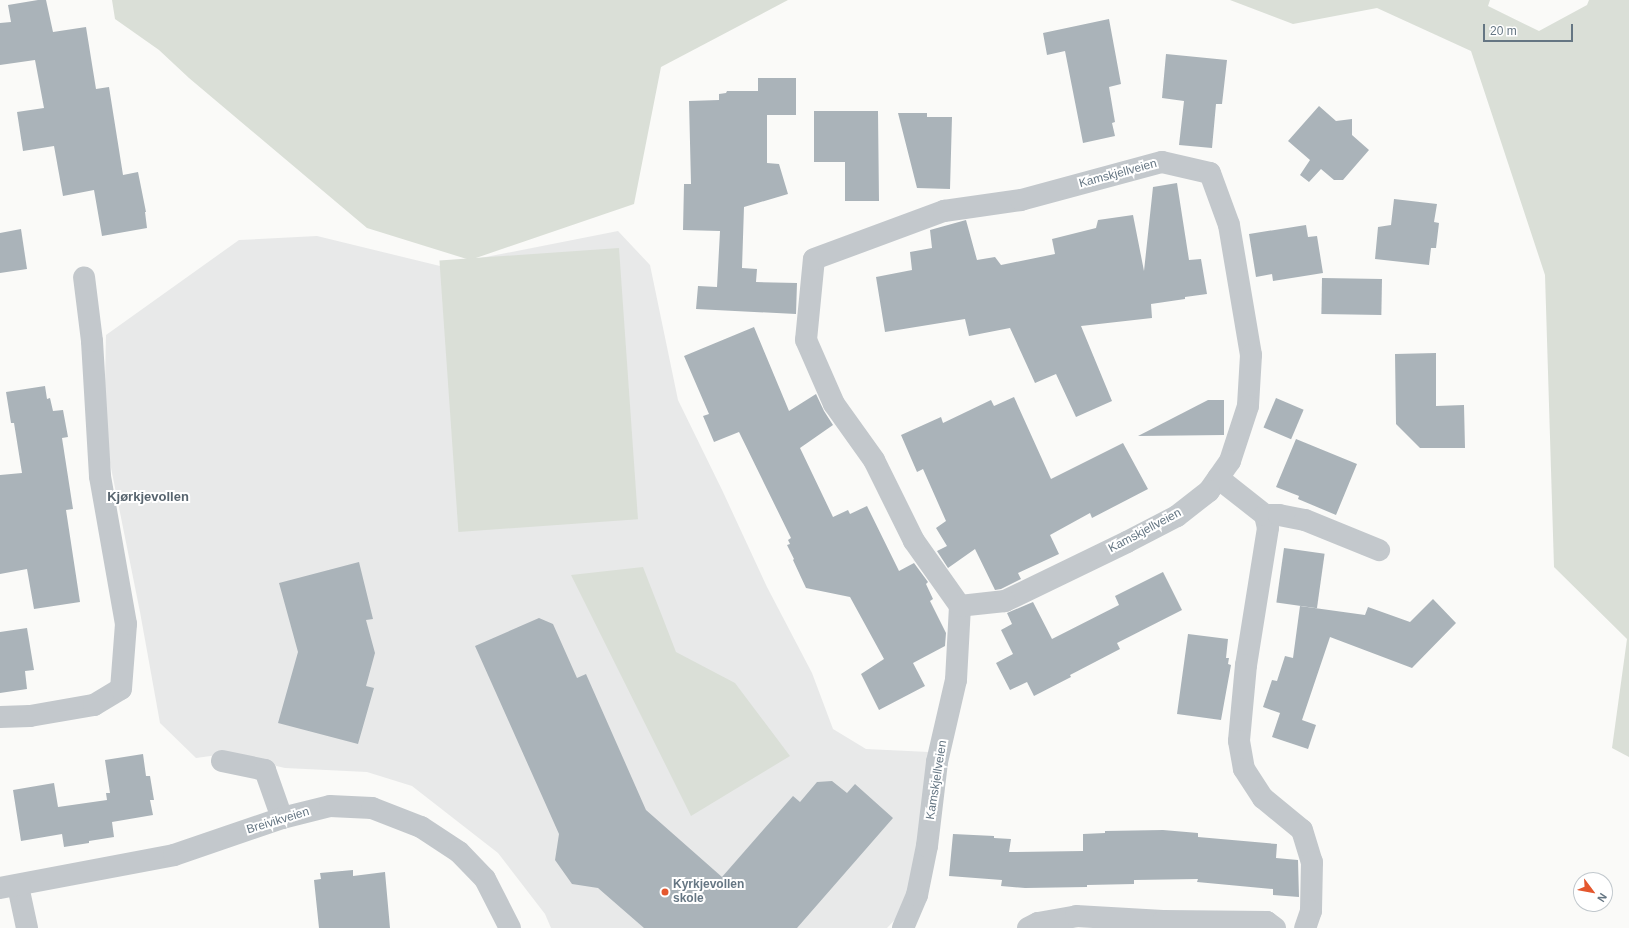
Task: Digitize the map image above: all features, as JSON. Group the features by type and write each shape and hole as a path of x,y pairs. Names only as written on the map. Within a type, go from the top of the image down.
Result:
{"street":[{"name":"Kamskjellveien","path":"904,928 916,896 927,846 937,762 956,680 960,606 914,541 874,460 834,404 806,340 814,259 944,211 1021,200 1162,162 1210,173 1229,225 1251,355 1248,406 1230,461 1209,491 1177,516 1128,542 1005,601 960,606"},
{"path":"0,717 30,716 94,705 122,689 126,624 100,476 92,340 84,277"},
{"path":"1218,478 1265,515 1279,515 1305,520 1379,550"},
{"path":"1265,515 1268,528 1246,665 1239,741 1244,769 1263,798 1302,830 1312,862 1311,911 1306,928"},
{"path":"222,761 265,770 282,818"},
{"name":"Breivikveien","path":"9,887 174,854 282,818 330,806 372,808 421,828 459,852 485,879 510,928"},
{"path":"9,887 27,928"},
{"path":"1028,928 1038,923 1076,916 1163,921 1267,922 1275,928"}],"shaded area":[{"path":"112,0 788,0 661,67 634,204 470,260 367,228 189,78 159,50 115,19"},
{"path":"1230,0 1490,0 1488,6 1539,31 1587,5 1589,0 1629,0 1629,757 1612,748 1627,639 1554,567 1545,275 1471,51 1377,8 1293,24"},
{"path":"618,231 650,265 678,400 767,587 812,673 833,729 866,749 929,752 910,904 887,928 551,928 545,914 498,853 412,786 367,772 285,768 225,754 196,758 160,723 140,612 104,433 106,335 239,240 317,236 440,266"},
{"path":"619,248 638,519 458,532 439,261"},
{"path":"643,567 676,652 735,683 790,756 691,816 571,575"}],"building":[{"path":"46,0 53,32 86,27 96,89 109,87 123,175 138,172 146,212 147,228 102,236 94,190 63,196 54,146 23,151 17,112 44,108 35,60 0,65 0,23 11,22 8,5"},
{"path":"1109,19 1121,84 1109,87 1115,122 1112,123 1115,136 1083,143 1065,51 1047,55 1043,33"},
{"path":"1166,54 1227,60 1222,104 1216,104 1212,148 1179,145 1184,101 1162,98"},
{"path":"758,78 796,78 796,115 767,115 767,163 779,164 788,194 744,207 742,268 757,269 756,282 797,283 796,314 696,309 698,286 717,287 720,231 683,230 684,184 691,184 689,101 719,100 719,94 726,93 727,91 758,91"},
{"path":"1319,106 1336,121 1352,119 1352,135 1369,150 1343,180 1334,180 1321,169 1309,182 1300,175 1310,160 1288,141"},
{"path":"814,111 878,111 879,201 845,201 845,162 814,162"},
{"path":"898,113 927,113 927,117 952,117 950,189 917,188"},
{"path":"1177,183 1189,260 1201,259 1207,294 1151,304 1152,318 1081,326 1112,401 1076,417 1056,374 1035,383 1010,328 969,336 965,319 885,332 876,277 912,270 910,252 932,248 930,230 966,220 977,260 995,257 1001,265 1055,254 1052,239 1096,228 1098,220 1133,215 1144,271 1153,187"},
{"path":"1394,199 1437,204 1434,222 1439,223 1436,248 1431,248 1429,265 1375,259 1378,227 1391,225"},
{"path":"1306,225 1308,237 1317,236 1323,273 1273,281 1272,274 1256,277 1249,234"},
{"path":"21,229 27,269 0,273 0,233"},
{"path":"1322,278 1382,279 1381,315 1321,314"},
{"path":"754,327 789,411 816,394 833,425 800,448 833,517 848,510 850,514 867,506 899,571 914,563 928,582 926,584 933,599 930,601 946,633 945,646 913,663 925,686 879,710 861,674 884,659 850,597 806,588 787,545 790,544 788,540 791,538 739,432 714,442 703,416 709,414 684,356"},
{"path":"1436,353 1436,406 1464,405 1465,448 1420,448 1396,424 1395,354"},
{"path":"45,386 47,399 50,398 53,411 63,410 68,437 62,438 73,509 66,510 80,602 34,609 27,569 0,574 0,475 22,473 14,423 11,423 6,392"},
{"path":"1014,397 1051,479 1123,443 1148,489 1092,518 1090,513 1050,535 1059,554 1018,573 1021,579 1001,589 995,590 975,549 948,568 937,551 947,546 936,528 946,521 923,469 917,472 901,435 941,417 943,423 991,400 994,406"},
{"path":"1276,398 1304,410 1291,439 1263,427"},
{"path":"1208,400 1224,400 1224,435 1138,436"},
{"path":"1296,439 1357,464 1336,515 1298,499 1299,496 1276,487"},
{"path":"1284,548 1325,554 1317,608 1276,602"},
{"path":"359,562 373,619 366,620 375,653 366,686 374,688 358,744 278,723 298,652 279,583"},
{"path":"1163,572 1182,610 1117,643 1120,649 1034,696 1027,682 1010,690 996,663 1013,654 1001,630 1012,624 1007,613 1033,602 1052,639 1119,605 1115,596"},
{"path":"1433,599 1456,623 1412,668 1330,637 1302,720 1316,725 1308,749 1272,737 1280,713 1263,707 1272,680 1277,681 1285,656 1293,658 1300,606 1365,615 1368,607 1410,622"},
{"path":"539,618 553,624 577,678 586,674 646,810 722,877 793,796 800,802 817,782 832,781 847,793 855,784 893,818 797,928 644,928 598,888 572,884 555,860 559,834 475,646"},
{"path":"27,628 34,670 25,671 27,689 0,693 0,632"},
{"path":"1188,634 1228,639 1226,658 1229,658 1228,664 1231,665 1221,720 1177,714"},
{"path":"143,754 146,776 150,776 154,800 150,800 153,815 112,822 114,837 89,841 89,843 64,847 62,834 21,841 13,790 54,783 58,807 107,800 106,793 110,793 105,760"},
{"path":"1163,830 1198,833 1198,837 1277,844 1276,858 1298,860 1299,897 1273,895 1273,889 1197,882 1198,879 1134,880 1134,884 1087,885 1087,887 1025,888 1001,886 1002,880 949,876 953,834 994,836 994,838 1011,839 1009,852 1083,851 1083,834 1105,833 1105,831"},
{"path":"353,870 353,876 385,872 390,928 319,928 314,880 321,879 320,873"}],"place":[{"name":"Kyrkjevollen skole","path":"665,892"}],"district":[{"name":"Kjørkjevollen","path":"148,497"}]}
